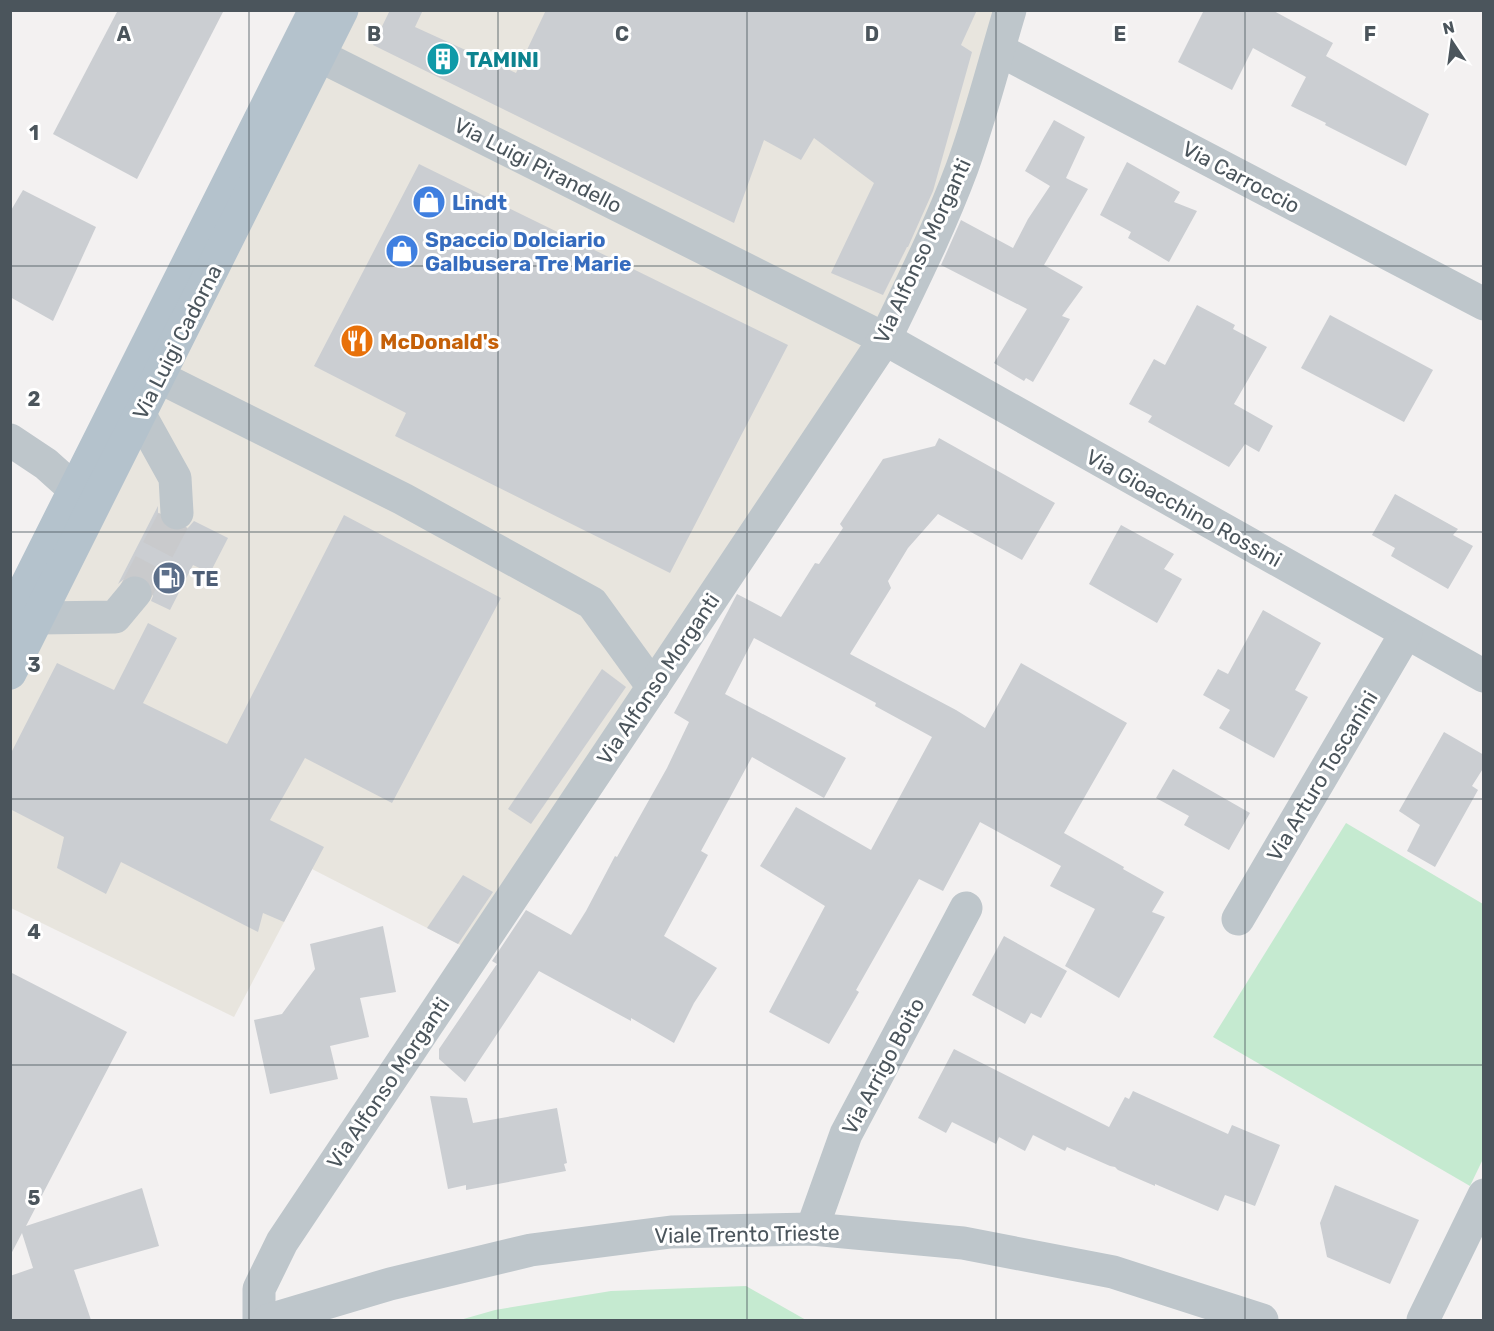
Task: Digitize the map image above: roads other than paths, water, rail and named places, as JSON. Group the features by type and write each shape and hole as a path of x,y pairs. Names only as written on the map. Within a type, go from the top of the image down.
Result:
{"main road":[{"name":"Via Luigi Cadorna","path":"10,673 24,618 75,490 315,10"},
{"name":"Via Luigi Cadorna","path":"24,618 140,416 342,10"}],"street":[{"name":"Via Alfonso Morganti","path":"259,1320 259,1289 282,1242 885,339 955,187 979,119 1010,10"},
{"name":"Via Carroccio","path":"999,50 1484,304"},
{"name":"Via Luigi Pirandello","path":"320,56 885,339"},
{"name":"Via Gioacchino Rossini","path":"885,339 1484,676"},
{"path":"159,377 403,499 592,603 653,687"},
{"path":"140,416 175,478 177,513"},
{"path":"10,440 45,464 75,490"},
{"path":"24,618 115,617 135,593"},
{"name":"Via Arturo Toscanini","path":"1238,919 1407,633"},
{"name":"Via Arrigo Boito","path":"812,1229 846,1134 966,908"},
{"path":"1423,1320 1484,1195"},
{"name":"Viale Trento Trieste","path":"269,1320 390,1284 531,1250 671,1232 812,1229 963,1244 1113,1272 1262,1320"}],"tunnel":[{"path":"135,593 177,513"}],"place":[{"name":"TAMINI","path":"443,59"},
{"name":"Lindt","path":"429,202"},
{"name":"Spaccio Dolciario Galbusera Tre Marie","path":"402,251"},
{"name":"McDonald's","path":"357,341"},
{"name":"TE","path":"169,578"}]}
